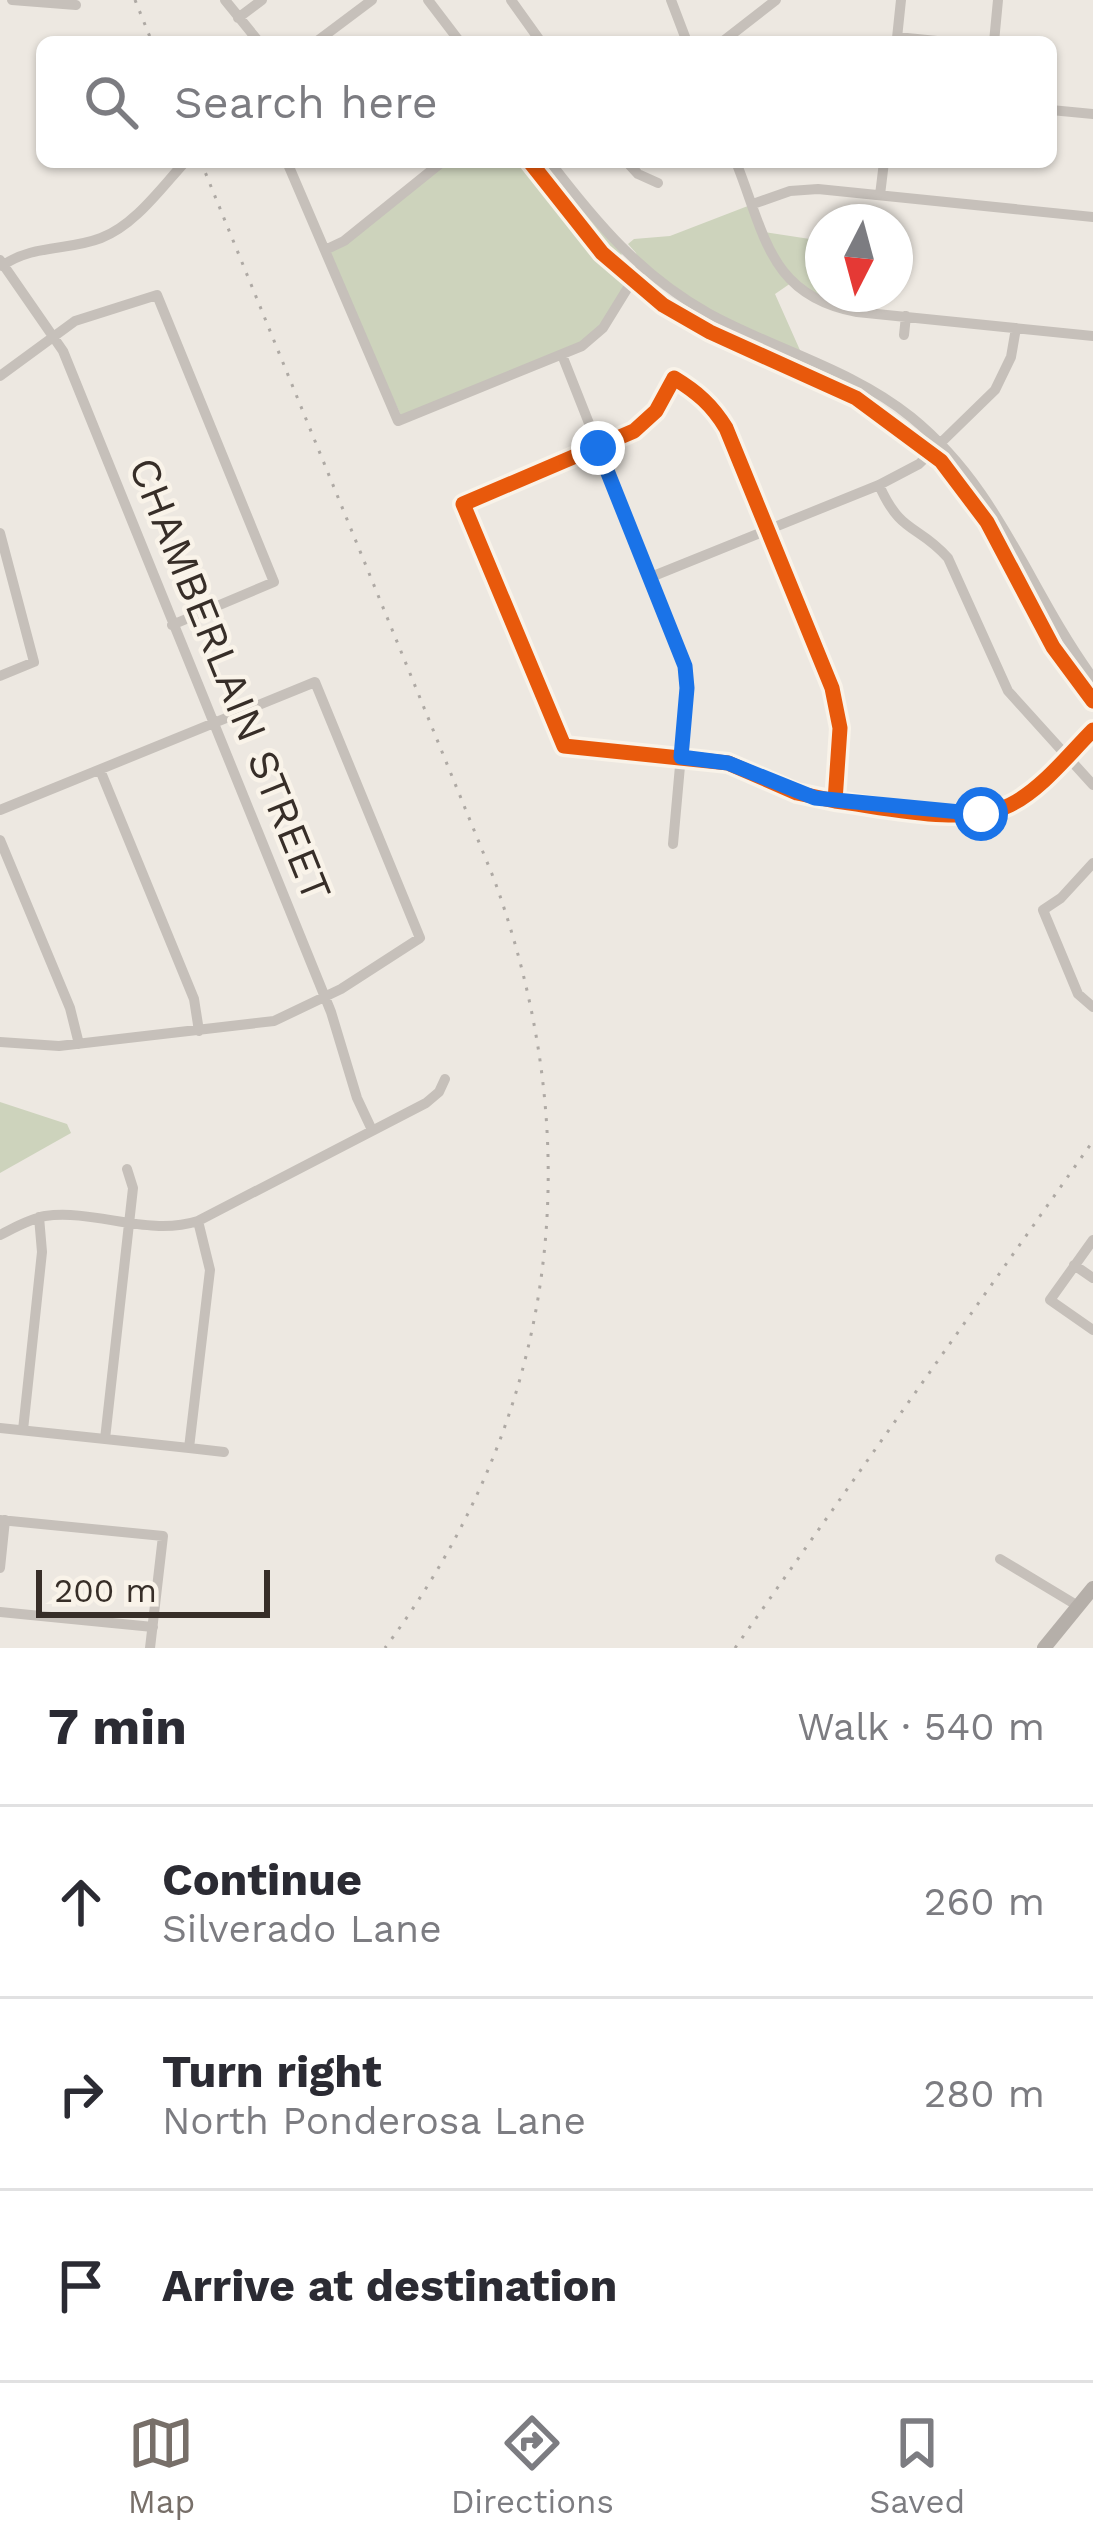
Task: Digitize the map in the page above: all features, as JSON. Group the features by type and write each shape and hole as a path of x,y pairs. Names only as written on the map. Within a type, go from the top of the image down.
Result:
{"main road":[{"path":"1044,1648 1093,1588"}],"street":[{"path":"12,0 76,5"},
{"path":"225,0 254,36"},
{"path":"238,18 262,0"},
{"path":"324,36 372,0"},
{"path":"428,0 455,36"},
{"path":"511,0 537,36"},
{"path":"670,0 685,36"},
{"path":"730,36 776,0"},
{"path":"897,36 901,0"},
{"path":"995,36 998,0"},
{"path":"1057,111 1093,114"},
{"path":"1,264 32,251 91,242 111,234 179,168"},
{"path":"290,168 398,421 595,338 640,268"},
{"path":"325,250 344,241 435,168"},
{"path":"555,168 598,225 640,268 710,314 854,382 907,413 943,444 988,498 1093,679"},
{"path":"631,168 658,183"},
{"path":"738,168 770,247 791,283 805,294 842,309 1093,336"},
{"path":"880,195 883,168"},
{"path":"753,204 805,189 1093,218"},
{"name":"CHAMBERLAIN STREET","path":"1,264 55,336 325,998 372,1130"},
{"path":"0,376 92,314 158,295 274,582 172,625"},
{"path":"904,335 906,316"},
{"path":"651,577 904,474 943,444 995,389 1011,357 1016,328"},
{"path":"562,355 685,666 673,844"},
{"path":"835,801 840,744 837,709 714,408 674,378 666,398 646,422 598,448 464,505 564,746 728,763 783,788 835,801 981,814 1025,796 1093,730"},
{"path":"879,485 898,521 948,558 1008,691 1093,785"},
{"path":"0,533 34,662 0,676"},
{"path":"0,811 315,682 420,938 325,998 274,1021 44,1047 0,1042"},
{"path":"100,770 194,999 199,1031"},
{"path":"0,840 70,1008 79,1044"},
{"path":"1093,863 1043,910 1072,983 1093,1006"},
{"path":"0,1234 39,1217 167,1227 198,1221 431,1100 445,1079"},
{"path":"105,1439 133,1188 127,1169"},
{"path":"23,1430 43,1244 39,1217"},
{"path":"189,1448 210,1270 198,1221"},
{"path":"1093,1240 1050,1300 1093,1330"},
{"path":"1074,1265 1093,1278"},
{"path":"0,1428 224,1452"},
{"path":"0,1568 3,1520 163,1536 151,1648"},
{"path":"1000,1559 1078,1606"},
{"path":"0,1612 153,1627"}],"green space":[{"path":"434,168 555,168 622,251 620,264 631,279 595,338 404,422 325,250"},
{"path":"753,204 764,232 805,238 805,292 791,283 775,294 803,357 710,314 640,268 628,244 634,239 670,236"},
{"path":"0,1102 67,1124 71,1133 0,1173"}],"railway":[{"path":"135,0 150,36"},
{"path":"203,168 494,879 525,980 543,1080 548,1180 541,1278 521,1374 489,1468 443,1559 385,1648"},
{"path":"735,1648 1093,1141"}],"cycle path":[{"path":"535,168 602,253 663,305 710,332 856,398 941,461 987,522 1053,647 1093,701"},
{"path":"835,801 840,728 832,688 726,428 697,394 674,378 656,411 634,431 463,504 564,746 728,763 797,793 835,801 900,811 948,815 992,811 1022,798 1093,730"}],"route":[{"path":"598,448 685,666 681,757 742,767 815,798 981,814"}]}
